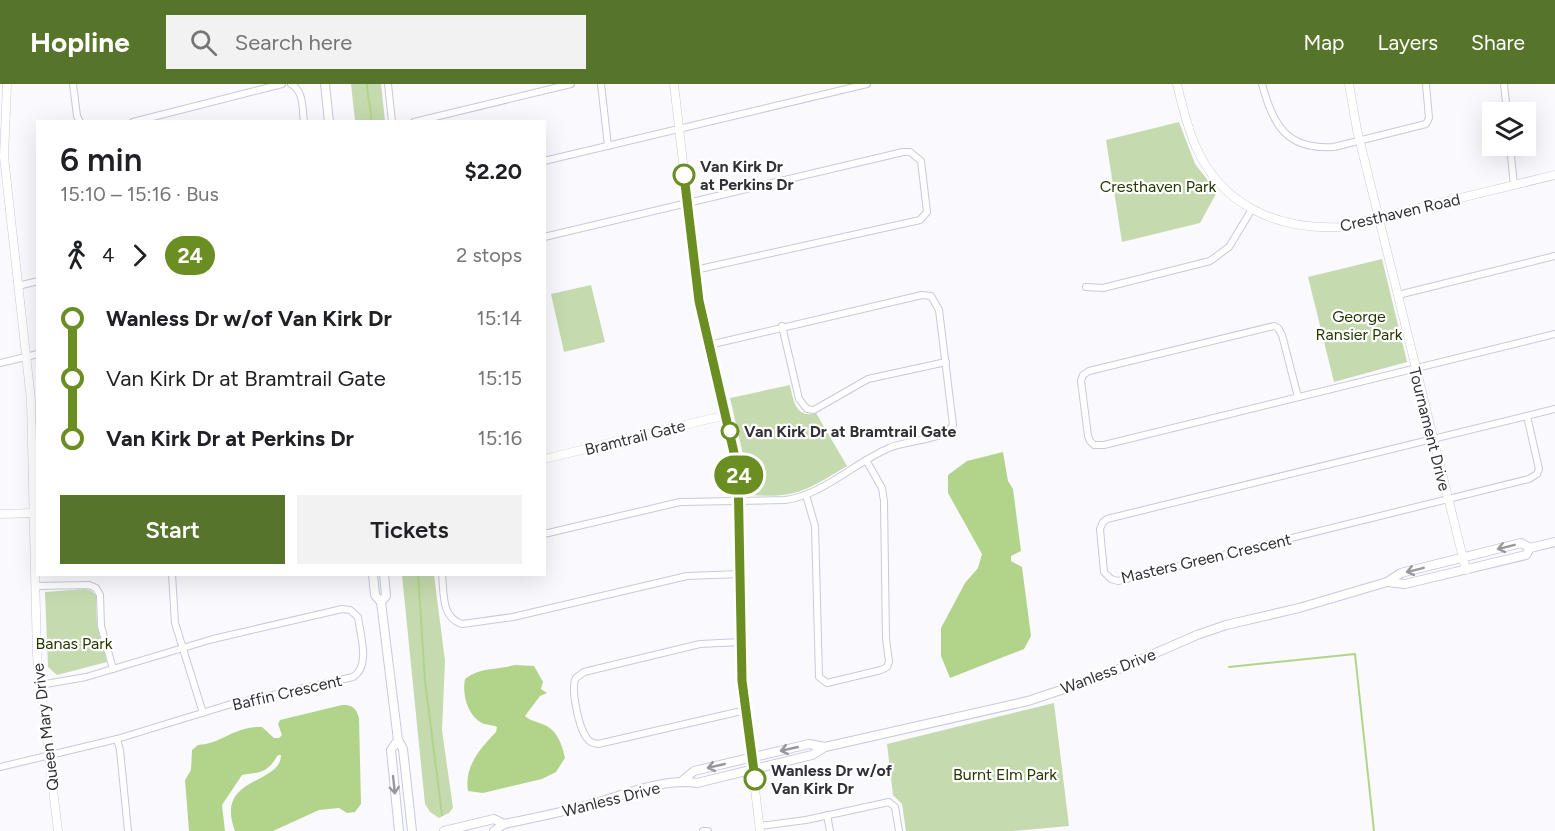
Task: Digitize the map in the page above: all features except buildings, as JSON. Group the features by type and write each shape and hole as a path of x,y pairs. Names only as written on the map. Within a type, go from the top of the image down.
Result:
{"main road":[{"path":"325,84 329,120"},
{"name":"Wanless Drive","path":"494,831 504,825 682,781 697,783 812,755 825,747 1028,701 1103,676 1197,635 1226,625 1299,608 1387,582 1401,573 1521,543 1530,548 1555,542"},
{"name":"Wanless Drive","path":"1387,582 1405,584 1466,570 1526,555 1530,548"},
{"path":"373,576 375,595 381,602 398,740 403,749 412,831"},
{"path":"381,602 386,596 384,576"},
{"path":"398,740 391,750 399,831"},
{"name":"Wanless Drive","path":"682,781 694,771 809,744 825,747"},
{"name":"Wanless Drive","path":"444,831 494,819 504,825"}],"street":[{"name":"Queen Mary Drive","path":"7,84 4,157 31,400 37,656 58,831"},
{"path":"73,84 79,120"},
{"path":"141,120 282,84"},
{"path":"291,84 298,88 301,94 304,120"},
{"path":"388,84 392,120"},
{"path":"422,120 572,84"},
{"path":"601,84 608,146"},
{"path":"674,84 699,301 738,470 742,681 760,829 889,802 895,807 899,831"},
{"path":"546,161 867,84"},
{"name":"Cresthaven Road","path":"1177,84 1191,135 1207,167 1224,188 1252,209 1281,222 1317,228 1340,227 1555,175"},
{"path":"1262,84 1274,119 1282,131 1308,146 1321,148 1334,147 1426,124 1430,117 1426,84"},
{"name":"Tournament Drive","path":"1349,84 1360,141 1466,570"},
{"path":"1504,84 1506,102"},
{"path":"546,237 903,152 910,152 921,161 927,212 920,220 695,270"},
{"path":"1511,156 1514,185"},
{"path":"1086,287 1103,288 1210,261 1229,247 1252,209"},
{"path":"1398,295 1555,256"},
{"path":"18,286 36,282"},
{"path":"546,534 680,502 784,500 806,495 898,444 949,431 953,420 939,310 931,296 922,295 782,326 709,345"},
{"path":"782,326 799,399 807,409 814,410 868,379 946,362"},
{"path":"1298,397 1282,335 1274,326 1089,371 1083,375 1081,381 1088,436 1090,441 1099,446 1555,334"},
{"path":"0,363 36,354"},
{"path":"1433,439 1555,409"},
{"name":"Bramtrail Gate","path":"546,459 726,415"},
{"path":"1448,499 1529,479 1537,474 1538,463 1527,416"},
{"name":"Masters Green Crescent","path":"1433,439 1107,519 1100,529 1104,572 1111,579 1118,581 1448,499"},
{"path":"806,495 815,526 819,677 824,682 831,683 881,670 887,666 889,658 886,639 884,501 882,488 866,460"},
{"path":"0,514 35,513"},
{"path":"442,576 447,612 450,618 462,624 513,617 687,576 740,574"},
{"path":"172,576 173,614 202,713"},
{"path":"35,586 89,585 96,588 100,595 101,626 113,669"},
{"name":"Baffin Crescent","path":"0,767 117,740 202,713 357,675 363,662 358,617 350,610 342,609 213,639 113,669 40,685"},
{"path":"741,642 700,644 584,672 576,678 573,690 583,733 588,741 597,744 746,710"},
{"path":"117,740 128,831"},
{"path":"827,815 830,831"},
{"path":"703,831 708,831"}],"green space":[{"path":"351,84 381,84 385,120 355,120"},
{"name":"Cresthaven Park","path":"1179,122 1195,164 1217,192 1200,223 1122,242 1106,140"},
{"name":"George Ransier Park","path":"1382,259 1407,362 1334,382 1308,277"},
{"path":"591,285 605,342 564,352 551,294"},
{"path":"790,385 797,407 804,413 816,413 847,466 802,490 781,495 752,495 748,493 745,463 730,398"},
{"path":"402,576 434,576 445,661 442,730 453,808 439,818 430,812 425,804"},
{"name":"Banas Park","path":"85,589 92,591 96,596 97,625 107,662 57,675 48,667 45,592"},
{"name":"Burnt Elm Park","path":"1054,703 1069,826 1013,831 906,831 902,804 893,795 887,744"}],"shaded area":[{"path":"1003,452 1008,481 1013,489 1021,551 1011,556 1011,561 1022,567 1031,636 1024,649 950,678 941,656 941,628 965,583 978,568 982,554 948,493 948,475 967,461"},
{"path":"515,665 534,666 543,682 541,689 547,693 540,696 525,716 552,729 560,742 565,758 556,772 542,779 483,793 468,791 468,774 474,758 496,732 497,727 482,723 469,710 464,691 465,679 482,671"},
{"path":"342,705 353,707 359,718 361,804 355,812 347,813 339,808 319,810 273,831 235,831 231,813 233,800 240,791 271,772 278,765 281,755 278,755 263,771 242,775 222,805 225,831 189,831 185,780 191,770 192,750 198,745 214,742 252,727 262,727 274,738 279,738 282,735 278,724 280,720"}],"waterway":[{"path":"367,84 371,120"},
{"path":"418,576 425,681 442,815"},
{"path":"1229,667 1355,654 1374,831"}],"bus line":[{"name":"24","path":"684,175 699,301 738,470 742,681 755,779"}],"place":[{"name":"Van Kirk Dr at Perkins Dr","path":"684,175"},
{"name":"Van Kirk Dr at Bramtrail Gate","path":"730,431"},
{"name":"Wanless Dr w/of Van Kirk Dr","path":"755,779"}]}
